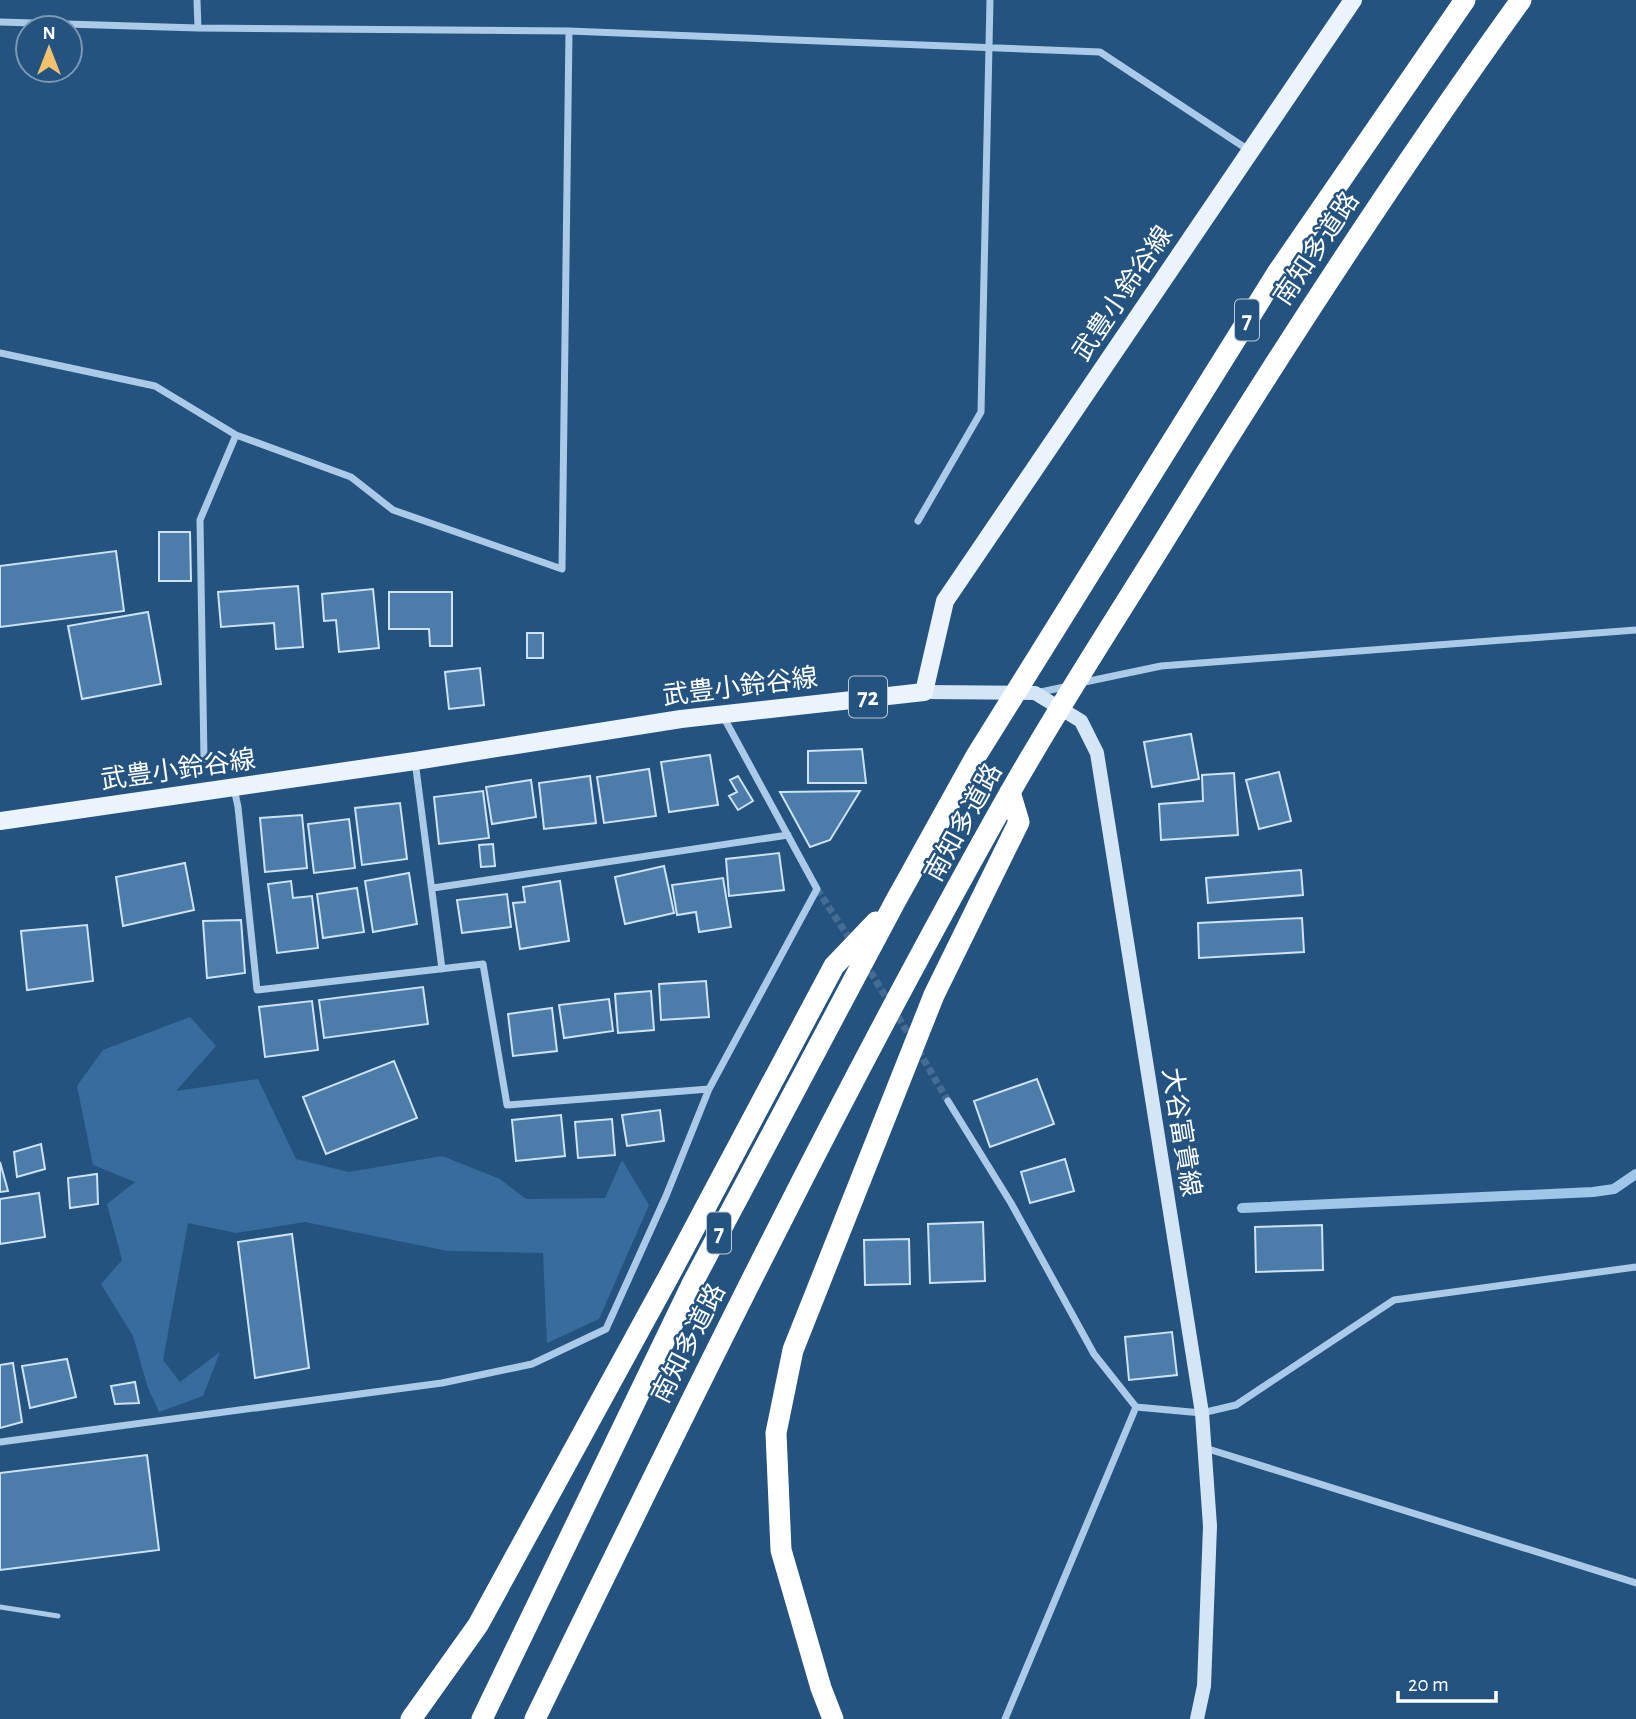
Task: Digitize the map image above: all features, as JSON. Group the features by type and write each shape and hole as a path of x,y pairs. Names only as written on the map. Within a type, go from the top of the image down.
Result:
{"highway":[{"name":"南知多道路","path":"482,1719 692,1284 895,902 976,757 1277,273 1465,0"},
{"name":"南知多道路","path":"535,1719 691,1399 855,1077 1010,792 1266,374 1445,105 1521,0"},
{"path":"833,1719 821,1688 781,1550 776,1433 793,1350 929,1007 1019,822 1010,792"},
{"path":"411,1719 478,1625 834,966 895,902"}],"main road":[{"name":"武豊小鈴谷線","path":"0,821 415,761 681,719 924,692 945,601 1353,0"},
{"path":"924,692 1035,693"},
{"name":"大谷富貴線","path":"1035,693 1082,721 1097,753 1202,1413 1210,1527 1204,1686 1197,1719"}],"street":[{"path":"197,0 198,28"},
{"path":"918,521 981,412 990,0"},
{"path":"0,22 198,28 569,31 1100,52 1250,151"},
{"path":"0,353 155,386 236,435 351,477 393,510 562,569 569,31"},
{"path":"204,759 200,520 236,435"},
{"path":"1035,693 1161,666 1636,630"},
{"path":"0,1442 442,1383 532,1364 606,1329 666,1196 709,1090 817,889 723,716"},
{"path":"415,761 442,969"},
{"path":"233,788 238,807 257,990 483,964 507,1105 709,1090"},
{"path":"433,888 789,835"},
{"path":"948,1101 1011,1203 1094,1354 1136,1407 1202,1413 1236,1405 1394,1300 1636,1267"},
{"path":"1005,1719 1136,1407"},
{"path":"1205,1448 1636,1583"}],"lane":[{"path":"0,1607 58,1616"}],"shaded area":[{"path":"190,1017 216,1046 176,1091 258,1079 296,1159 349,1172 442,1156 500,1179 526,1199 605,1198 622,1160 649,1205 599,1319 547,1343 543,1253 448,1251 305,1222 236,1233 188,1223 163,1360 180,1382 220,1352 203,1396 159,1412 148,1388 133,1336 101,1284 122,1260 107,1204 135,1182 93,1165 77,1086 103,1050"}],"building":[{"path":"159,532 190,532 191,581 159,581"},
{"path":"116,551 124,611 0,627 0,566"},
{"path":"298,586 303,647 276,649 274,623 221,627 218,592"},
{"path":"373,589 379,648 339,652 336,620 324,621 322,594"},
{"path":"389,592 452,592 452,646 430,646 429,629 389,629"},
{"path":"148,612 161,684 82,699 68,626"},
{"path":"527,633 543,633 543,658 527,658"},
{"path":"480,668 484,705 449,709 445,672"},
{"path":"1191,734 1199,779 1152,787 1144,742"},
{"path":"862,749 866,783 808,783 808,751"},
{"path":"710,755 718,805 669,812 661,762"},
{"path":"649,769 656,816 604,823 597,777"},
{"path":"1279,772 1291,821 1259,829 1246,780"},
{"path":"1234,773 1238,835 1161,840 1159,804 1203,801 1202,775"},
{"path":"590,776 596,823 544,829 539,783"},
{"path":"738,776 753,801 738,810 729,796 737,792 730,780"},
{"path":"531,780 536,817 492,824 486,787"},
{"path":"483,791 489,838 439,844 434,797"},
{"path":"860,791 830,840 810,847 780,792"},
{"path":"400,803 407,859 362,865 355,808"},
{"path":"302,815 307,868 265,872 260,818"},
{"path":"349,819 355,868 314,873 308,824"},
{"path":"493,844 495,866 481,867 479,845"},
{"path":"779,853 784,890 729,896 726,859"},
{"path":"185,863 194,910 123,926 116,877"},
{"path":"664,866 674,913 625,924 615,877"},
{"path":"1301,870 1303,895 1208,903 1206,878"},
{"path":"409,873 417,924 373,932 365,881"},
{"path":"723,878 731,927 699,932 696,912 677,915 672,885"},
{"path":"291,881 293,898 312,896 318,948 277,953 268,884"},
{"path":"560,881 569,941 520,949 513,903 525,902 523,887"},
{"path":"357,888 364,932 323,938 317,894"},
{"path":"507,894 511,927 462,933 457,900"},
{"path":"1302,918 1304,952 1199,958 1198,923"},
{"path":"241,920 245,973 207,978 203,921"},
{"path":"87,925 93,981 27,990 21,931"},
{"path":"706,981 709,1017 661,1020 659,984"},
{"path":"423,987 428,1024 324,1038 319,1000"},
{"path":"651,991 654,1030 618,1033 615,994"},
{"path":"609,999 613,1031 564,1038 559,1005"},
{"path":"312,1001 318,1050 265,1057 259,1007"},
{"path":"552,1008 557,1051 513,1056 508,1014"},
{"path":"394,1061 417,1118 326,1154 303,1097"},
{"path":"1037,1079 1054,1124 990,1147 974,1101"},
{"path":"660,1110 664,1141 627,1146 622,1115"},
{"path":"561,1115 565,1156 516,1161 512,1120"},
{"path":"612,1119 615,1155 578,1158 575,1122"},
{"path":"41,1144 45,1169 17,1177 14,1152"},
{"path":"1065,1159 1074,1191 1030,1203 1021,1172"},
{"path":"0,1162 8,1191 0,1192"},
{"path":"97,1174 98,1204 70,1208 68,1178"},
{"path":"39,1193 45,1237 0,1244 0,1199"},
{"path":"983,1222 985,1281 930,1283 928,1224"},
{"path":"1322,1225 1323,1270 1256,1272 1255,1227"},
{"path":"292,1234 309,1368 255,1378 238,1242"},
{"path":"909,1239 910,1284 865,1285 864,1240"},
{"path":"1172,1332 1177,1375 1129,1380 1125,1337"},
{"path":"67,1359 76,1397 30,1408 22,1366"},
{"path":"13,1363 22,1422 0,1428 0,1365"},
{"path":"135,1382 139,1403 115,1404 111,1386"},
{"path":"147,1455 159,1550 0,1570 0,1473"}],"waterway":[{"path":"1242,1208 1593,1192 1614,1189 1636,1174"}],"tunnel":[{"path":"817,889 853,944"},
{"path":"865,963 912,1040"},
{"path":"918,1050 948,1101"}]}
